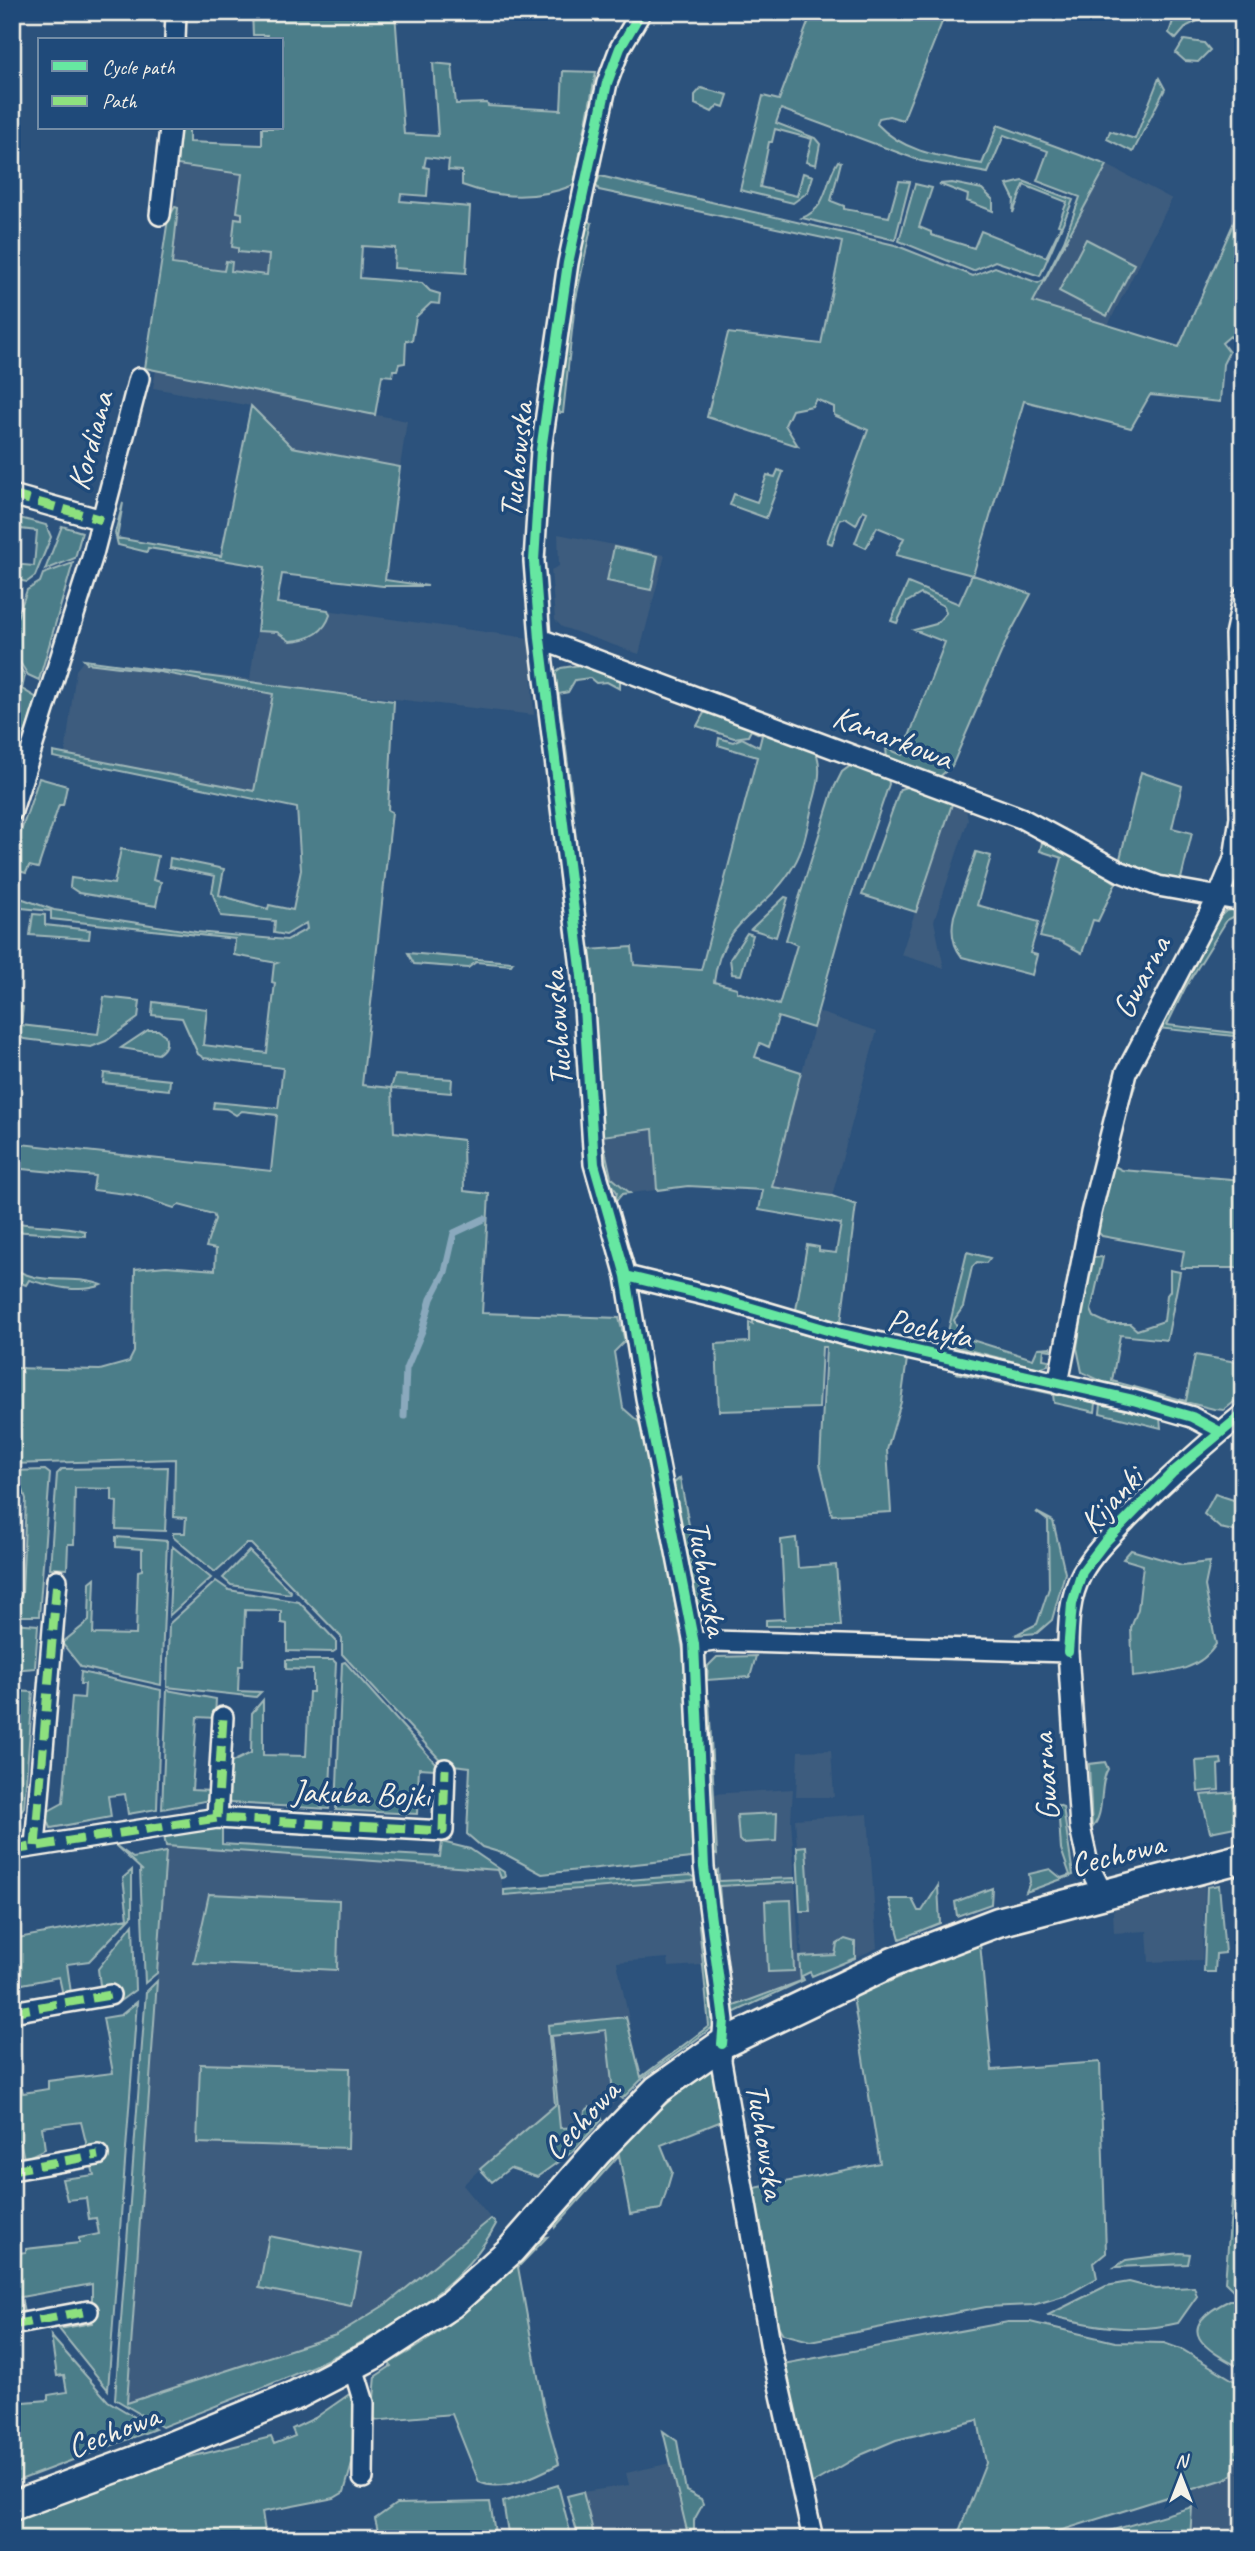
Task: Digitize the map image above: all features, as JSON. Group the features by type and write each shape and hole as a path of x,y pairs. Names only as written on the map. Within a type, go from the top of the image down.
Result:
{"street":[{"path":"174,38 176,12"},
{"name":"Tuchowska","path":"641,12 620,48 607,83 568,263 534,518 535,592 582,976 594,1164 626,1276 646,1398 694,1643 704,1863 724,2021 721,2061 737,2169 784,2420 813,2539"},
{"path":"160,215 170,130"},
{"name":"Kordiana","path":"12,811 51,695 102,520 139,378"},
{"name":"Kordiana","path":"12,495 102,520"},
{"name":"Gwarna","path":"1058,1384 1091,1213 1126,1073 1219,895 1234,859 1239,837 1235,635 1243,598"},
{"name":"Kanarkowa","path":"540,639 1009,814 1121,872 1158,886 1243,901"},
{"name":"Pochyła","path":"626,1276 721,1299 841,1334 1156,1407 1192,1417 1220,1432"},
{"name":"Kijanki","path":"1068,1652 1072,1604 1082,1572 1104,1543 1172,1474 1243,1413"},
{"path":"35,1846 57,1580"},
{"path":"694,1643 714,1641 1068,1652"},
{"name":"Gwarna","path":"1068,1652 1080,1827 1088,1864 1102,1892"},
{"path":"217,1818 223,1717"},
{"name":"Jakuba Bojki","path":"12,1850 217,1818 443,1831 444,1769"},
{"name":"Cechowa","path":"12,2506 185,2441 296,2395 353,2367 451,2304 511,2250 657,2090 722,2044 893,1962 998,1922 1102,1892 1243,1858"},
{"path":"12,2012 110,1996"},
{"path":"12,2170 99,2155"},
{"path":"12,2325 88,2311"},
{"path":"353,2367 364,2403 363,2478"}],"shaded area":[{"path":"177,165 277,173 403,166 400,201 304,278 159,271 168,219 177,198"},
{"path":"1107,165 1172,199 1108,325 1033,302"},
{"path":"156,370 407,421 400,467 292,447 251,406 153,388"},
{"path":"558,534 665,555 639,654 562,627 555,620 551,570 559,566"},
{"path":"261,601 529,638 534,715 275,685 254,792 65,755 76,670 84,660 250,679"},
{"path":"950,805 966,810 968,820 934,921 944,968 901,955"},
{"path":"818,1012 877,1031 832,1196 771,1187"},
{"path":"653,1129 657,1190 630,1193 611,1177 601,1135"},
{"path":"831,1750 834,1797 796,1797 798,1751"},
{"path":"793,1789 791,1820 795,1878 718,1881 711,1794"},
{"path":"868,1814 877,1948 855,1958 857,1948 836,1955 802,1957 800,1911 810,1910 806,1846 797,1847 795,1819"},
{"path":"166,1846 499,1870 504,1894 695,1880 702,1965 669,1967 668,1958 617,1962 641,2077 587,2129 557,2131 554,2105 480,2169 463,2185 491,2219 388,2303 336,2335 127,2404"},
{"path":"795,1882 801,1981 734,2006 730,2002 719,1885"},
{"path":"1205,1885 1202,1960 1149,1962 1147,1931 1114,1933 1113,1911 1118,1904"},
{"path":"1234,2456 1239,2456 1238,2474 1243,2475 1243,2539 1190,2539 1194,2487 1228,2478 1233,2474"},
{"path":"671,2463 689,2539 595,2539 583,2492 629,2485 626,2473"}],"green space":[{"path":"252,12 395,12 404,134 438,136 433,63 452,65 456,104 487,103 488,106 561,110 563,71 596,72 574,185 532,195 490,193 462,185 462,171 448,170 449,160 426,157 424,167 429,168 427,196 401,194 400,201 470,207 466,273 394,268 395,248 362,246 360,278 422,283 430,291 440,294 439,304 431,303 416,317 412,341 406,340 405,363 399,364 397,370 393,370 392,376 382,375 375,415 145,368 168,219 175,207 178,208 172,264 224,271 226,261 232,262 231,271 267,275 269,255 238,252 238,248 232,247 235,218 242,219 242,213 237,212 242,174 177,165 180,130 189,130 189,142 262,145 262,130 284,130 284,38 253,35"},
{"path":"812,12 946,12 903,120 889,116 879,118 877,124 899,142 925,152 982,164 998,125 1107,165 1033,302 1179,347 1238,213 1243,211 1243,339 1237,343 1230,336 1222,343 1229,352 1223,364 1220,402 1150,395 1131,428 1024,401 973,575 1031,594 1007,639 952,766 937,779 887,758 886,748 902,755 945,642 914,630 936,624 946,613 944,606 921,594 907,602 897,623 891,621 908,583 959,604 972,575 896,555 904,538 877,527 866,548 855,543 867,512 863,510 856,525 845,518 840,520 832,544 827,542 868,430 834,415 834,407 816,399 812,406 792,410 785,425 798,446 707,417 728,333 821,344 842,242 599,190 596,185 600,176 895,245 973,276 995,267 1038,283 1044,280 1064,241 1080,197 1037,181 1048,151 1004,135 988,173 921,161 781,109 776,123 815,138 820,144 816,165 806,162 812,139 775,129 772,142 769,142 760,187 797,196 803,173 813,176 808,192 793,203 740,190 763,96 779,100"},
{"path":"1176,12 1214,13 1187,26 1176,39 1169,33"},
{"path":"1184,40 1204,43 1210,50 1198,62 1185,61 1176,53"},
{"path":"1159,78 1165,89 1133,152 1107,139 1110,131 1135,139"},
{"path":"701,88 728,95 724,107 718,105 712,112 695,104 695,95"},
{"path":"838,161 841,162 831,201 844,206 844,209 889,217 899,181 910,182 895,240 802,218 822,201"},
{"path":"1023,181 1073,200 1040,276 995,261 973,271 899,241 915,184 932,188 919,227 931,232 931,235 974,248 981,231 1046,257 1061,226 1058,225 1067,202 1024,185 1013,213 1014,199 1007,185"},
{"path":"952,183 982,189 993,200 993,211 967,201 968,195 939,184"},
{"path":"587,221 592,223 575,303 563,413 560,413 557,405 567,323"},
{"path":"1086,239 1134,264 1107,316 1059,291"},
{"path":"251,406 292,447 400,467 385,580 428,586 383,586 282,574 277,603 328,610 330,615 324,627 314,635 290,641 277,632 257,631 265,567 148,548 147,552 118,545 115,533 123,503 117,538 221,556"},
{"path":"778,470 783,472 766,518 730,505 734,494 757,502 767,475 775,477"},
{"path":"12,516 46,525 51,537 35,576 27,582 12,579 12,564 34,566 37,531 12,528"},
{"path":"62,526 82,532 75,558 45,570"},
{"path":"614,547 658,556 651,590 607,581"},
{"path":"73,563 39,680 28,675 12,650 12,632 27,590 40,582 43,574"},
{"path":"12,657 25,675 22,689 37,698 12,773 12,727 17,714 12,709"},
{"path":"84,660 394,701 388,810 392,812 362,1085 391,1088 395,1075 452,1079 451,1093 392,1088 394,1132 463,1140 464,1191 489,1194 482,1313 619,1318 625,1341 614,1352 623,1408 639,1422 653,1480 683,1650 695,1853 691,1858 542,1874 505,1854 482,1847 467,1834 470,1767 444,1764 342,1654 342,1638 251,1544 246,1544 215,1572 173,1537 173,1533 185,1533 186,1518 174,1517 175,1459 12,1464 12,1368 100,1370 129,1362 134,1352 135,1269 166,1266 215,1270 216,1249 206,1247 215,1219 213,1214 179,1205 174,1208 134,1195 93,1190 95,1176 12,1168 12,1143 271,1171 277,1115 242,1111 236,1115 226,1109 213,1108 214,1102 278,1108 283,1068 204,1058 198,1054 182,1018 152,1015 153,1002 207,1009 203,1045 267,1053 275,983 272,982 274,964 277,963 234,955 235,939 51,919 51,911 12,907 12,895 54,910 196,932 287,940 307,929 306,923 286,935 274,933 275,921 221,916 212,892 215,876 169,867 170,858 224,869 219,895 268,909 269,905 293,910 301,870 297,808 53,757 53,752 254,791 273,694 160,672 87,663"},
{"path":"580,665 620,677 620,689 607,682 596,683 590,678 575,680 568,692 559,694 574,812 570,812 551,675 561,668"},
{"path":"710,711 815,750 819,763 817,790 798,858 771,895 736,929 719,960 714,982 737,988 737,992 779,1005 797,945 786,940 833,790 842,772 853,764 888,778 889,784 847,907 813,1028 778,1017 769,1047 760,1043 755,1057 801,1072 772,1187 832,1196 856,1205 841,1322 796,1310 807,1245 819,1247 819,1251 836,1253 841,1224 759,1210 763,1190 688,1186 657,1190 653,1129 602,1136 611,1177 630,1193 622,1194 615,1202 617,1192 608,1180 598,1140 576,875 579,870 588,950 632,947 634,965 701,970 757,757 718,745 719,738 733,742 742,738 759,747 762,735 751,730 748,736 734,738 697,726 704,713"},
{"path":"1141,772 1182,786 1172,828 1192,833 1180,883 1157,879 1119,863"},
{"path":"39,778 67,786 63,805 59,805 38,868 29,866 26,873 12,869 12,858"},
{"path":"910,786 953,801 916,912 862,895 900,789"},
{"path":"1043,838 1067,849 1116,883 1098,921 1093,920 1082,953 1062,942 1040,937 1062,858 1040,851"},
{"path":"121,849 158,856 153,880 161,882 156,906 79,893 70,887 71,878 114,884"},
{"path":"976,852 991,856 977,905 1039,922 1030,953 1037,955 1032,975 962,957 956,948 954,916"},
{"path":"785,897 788,898 776,937 751,929"},
{"path":"1243,910 1243,917 1235,916 1227,920 1185,988 1167,1025 1243,1034 1243,1037 1157,1028 1217,919 1226,911"},
{"path":"33,914 45,915 45,925 90,930 89,939 30,935"},
{"path":"747,933 753,935 741,975 732,974 730,959"},
{"path":"408,953 513,962 511,965 476,962 468,968 414,964"},
{"path":"104,997 140,1001 138,1018 106,1041 91,1047 24,1039 12,1032 12,1005 23,1007 21,1025 98,1034"},
{"path":"148,1030 158,1030 165,1035 165,1046 158,1054 121,1048"},
{"path":"104,1073 170,1080 169,1090 103,1083"},
{"path":"1130,1086 1135,1086 1123,1120 1114,1166 1122,1170 1243,1180 1243,1268 1181,1268 1184,1251 1102,1236 1096,1230"},
{"path":"12,1222 76,1229 85,1231 85,1236 12,1231"},
{"path":"967,1252 990,1258 986,1263 977,1262 972,1267 963,1307 954,1320 962,1337 1033,1359 1038,1348 1051,1347 1051,1350 1044,1349 1043,1359 1049,1360 1048,1365 1039,1368 945,1344"},
{"path":"1103,1257 1091,1310 1094,1317 1109,1324 1130,1324 1137,1330 1164,1321 1167,1295 1170,1291 1170,1270 1180,1272 1167,1340 1120,1335 1112,1381 1186,1401 1195,1355 1243,1363 1243,1395 1224,1410 1214,1409 1103,1382 1082,1372 1077,1348 1090,1258"},
{"path":"12,1266 32,1276 80,1280 102,1285 75,1289 29,1280 26,1285 12,1280"},
{"path":"753,1318 802,1334 907,1359 901,1402 887,1450 891,1512 832,1515 820,1464 826,1347 822,1347 819,1408 719,1411 716,1344 749,1342 749,1322 753,1324"},
{"path":"958,1370 1096,1403 1095,1412 1054,1403 1053,1394 956,1373"},
{"path":"1101,1404 1160,1418 1161,1428 1100,1413"},
{"path":"168,1467 165,1531 116,1529 117,1502 112,1501 112,1489 75,1488 74,1544 68,1544 67,1569 50,1568 57,1474 62,1469"},
{"path":"45,1470 50,1474 39,1616 17,1616 15,1607 22,1594 26,1499 23,1490 12,1485 12,1471"},
{"path":"680,1478 707,1619 713,1624 709,1632 701,1627 673,1484"},
{"path":"1215,1494 1243,1503 1243,1533 1220,1528 1204,1514"},
{"path":"1036,1512 1053,1521 1065,1573 1052,1620 1037,1633 1015,1635 1037,1624 1049,1588 1048,1521"},
{"path":"116,1537 167,1541 161,1685 81,1667 62,1643 89,1621 90,1582 95,1578 93,1634 136,1635 138,1571 142,1570 142,1549 116,1547"},
{"path":"796,1538 798,1568 836,1565 841,1626 766,1626 766,1620 785,1619 781,1540"},
{"path":"172,1546 211,1578 169,1616"},
{"path":"1131,1550 1182,1565 1210,1562 1205,1586 1216,1644 1200,1661 1180,1670 1133,1677 1131,1628 1138,1609 1143,1565 1123,1559"},
{"path":"249,1551 291,1592 290,1594 231,1585 223,1578"},
{"path":"216,1581 229,1590 299,1602 336,1641 336,1650 287,1651 287,1624 281,1623 281,1611 245,1610 243,1666 239,1666 238,1691 261,1692 256,1697 167,1687 169,1624"},
{"path":"12,1623 38,1625 35,1668 12,1670"},
{"path":"756,1656 750,1677 707,1680 708,1666 717,1657"},
{"path":"286,1660 333,1660 336,1663 329,1809 230,1803 227,1797 228,1764 251,1753 252,1713 263,1700 263,1755 306,1756 309,1692 313,1692 313,1670 286,1669"},
{"path":"345,1662 437,1765 435,1769 419,1768 417,1814 336,1810 342,1663"},
{"path":"81,1672 161,1690 157,1809 128,1814 125,1794 108,1796 111,1817 51,1828 45,1813 63,1803 72,1697 84,1698 85,1684 80,1684"},
{"path":"167,1690 216,1699 215,1718 197,1717 192,1790 211,1791 210,1800 162,1809"},
{"path":"13,1691 33,1692 24,1807 20,1812 12,1813"},
{"path":"707,1699 709,1700 717,1855 711,1853"},
{"path":"1221,1759 1222,1764 1218,1765 1219,1790 1198,1792 1196,1761"},
{"path":"1105,1762 1108,1769 1103,1783 1101,1807 1092,1828 1089,1764"},
{"path":"1237,1792 1240,1826 1210,1832 1201,1795"},
{"path":"1058,1805 1063,1807 1073,1875 1026,1892 1030,1882 1029,1874 1050,1869 1061,1878 1070,1875 1061,1849"},
{"path":"777,1813 776,1841 742,1843 739,1840 737,1815"},
{"path":"222,1828 222,1844 440,1857 442,1842 470,1849 504,1872 505,1877 501,1878 498,1870 166,1846 164,1836"},
{"path":"115,1845 133,1858 166,1852 157,1973 145,1983 140,1869 143,1871"},
{"path":"806,1846 810,1911 800,1911 797,1847"},
{"path":"132,1870 132,1916 89,1961 67,1964 71,1993 63,1995 59,1977 12,1986 12,1939 128,1918 123,1878"},
{"path":"718,1870 719,1881 795,1878 795,1882 719,1886 730,2001 734,2006 801,1981 799,1957 835,1955 837,1944 845,1939 855,1942 855,1958 812,1976 810,1972 802,1976 804,1980 733,2013 730,2010 713,1875"},
{"path":"690,1875 698,1880 698,1907 695,1880 504,1895 504,1890"},
{"path":"1219,1885 1225,1953 1216,1954 1215,1972 1204,1972 1207,1887"},
{"path":"938,1886 940,1923 900,1939 889,1899 912,1899 918,1911 922,1911"},
{"path":"992,1888 991,1904 957,1916 955,1902"},
{"path":"209,1894 339,1900 337,1970 194,1963"},
{"path":"791,1900 794,1971 768,1972 765,1901"},
{"path":"133,1924 135,1990 116,2004 100,1985 98,1969"},
{"path":"699,1925 702,1926 713,2027 642,2079 622,2099 613,2092 606,2030 551,2036 560,2128 583,2127 585,2111 590,2107 600,2112 602,2120 572,2152 537,2177 510,2168 492,2182 480,2169 555,2105 548,2025 626,2017 641,2077 709,2026"},
{"path":"980,1943 992,2070 1100,2062 1106,2253 1094,2263 1097,2278 1067,2295 1033,2305 986,2307 810,2341 783,2334 776,2323 750,2189 880,2163 853,1997"},
{"path":"157,1981 127,2403 336,2335 388,2303 491,2219 496,2224 470,2262 435,2295 394,2324 348,2350 299,2372 162,2427 115,2399 146,1992"},
{"path":"137,2002 108,2390 59,2329 92,2323 92,2284 21,2297 24,2313 15,2315 12,2254 26,2252 26,2249 79,2243 79,2238 99,2234 96,2218 89,2219 86,2198 67,2200 62,2179 94,2175 81,2122 42,2127 45,2149 24,2159 20,2140 12,2141 12,2090 22,2089 23,2093 48,2089 48,2081 113,2073 103,2018 121,2015"},
{"path":"200,2064 350,2068 348,2148 197,2143"},
{"path":"712,2066 732,2162 729,2163 722,2121 661,2145 672,2172 661,2209 630,2214 619,2155 555,2227 555,2222 645,2121"},
{"path":"1243,2187 1243,2288 1233,2290 1225,2282 1233,2188"},
{"path":"269,2236 361,2254 351,2306 259,2288"},
{"path":"547,2237 518,2267 544,2409 559,2464 520,2481 488,2485 479,2482 452,2414 372,2421 376,2376 391,2366 389,2363 411,2351 451,2322 489,2290 541,2238"},
{"path":"1190,2254 1188,2264 1115,2267 1126,2260"},
{"path":"1129,2282 1156,2289 1194,2287 1197,2296 1178,2323 1161,2326 1113,2327 1048,2315 1106,2286"},
{"path":"1230,2300 1243,2300 1243,2369 1206,2346 1199,2338 1197,2329 1201,2320 1212,2310"},
{"path":"1008,2322 1030,2322 1115,2342 1164,2343 1183,2350 1243,2386 1240,2464 1238,2457 1234,2457 1233,2474 1228,2478 1034,2539 956,2539 986,2463 978,2420 896,2440 863,2454 809,2485 783,2364"},
{"path":"51,2336 108,2401 155,2429 12,2483 12,2403 48,2400 48,2395 67,2392 64,2375 57,2376"},
{"path":"351,2393 355,2396 356,2450 344,2492 334,2498 262,2512 266,2539 12,2539 12,2520 188,2452 190,2457 271,2437 274,2444 295,2436 292,2429 315,2418"},
{"path":"663,2431 677,2441 686,2491 701,2499 703,2504 694,2520 694,2533 713,2539 689,2539"},
{"path":"558,2485 572,2539 509,2539 503,2502"},
{"path":"583,2492 595,2539 579,2539 567,2496"},
{"path":"490,2502 496,2539 380,2539 375,2519 396,2504"},
{"path":"1192,2507 1190,2539 1133,2539 1133,2535 1114,2539 1082,2539"}],"waterway":[{"path":"404,1416 406,1369 422,1331 431,1299 445,1272 454,1233 484,1219"}],"marked path":[{"path":"12,495 102,520"},
{"path":"35,1846 57,1580"},
{"path":"217,1818 223,1717"},
{"path":"12,1850 217,1818 443,1831 445,1769"},
{"path":"12,2012 110,1995"},
{"path":"12,2170 98,2155"},
{"path":"12,2325 88,2311"}],"cycle path":[{"path":"641,12 620,48 607,83 568,263 541,450 534,561 540,639 582,976 594,1164 626,1276 646,1398 694,1644 704,1867 724,2020 722,2044"},
{"path":"626,1276 721,1299 841,1334 1133,1400 1192,1417 1220,1432"},
{"path":"1068,1652 1072,1604 1082,1572 1104,1543 1172,1473 1243,1414"}]}
